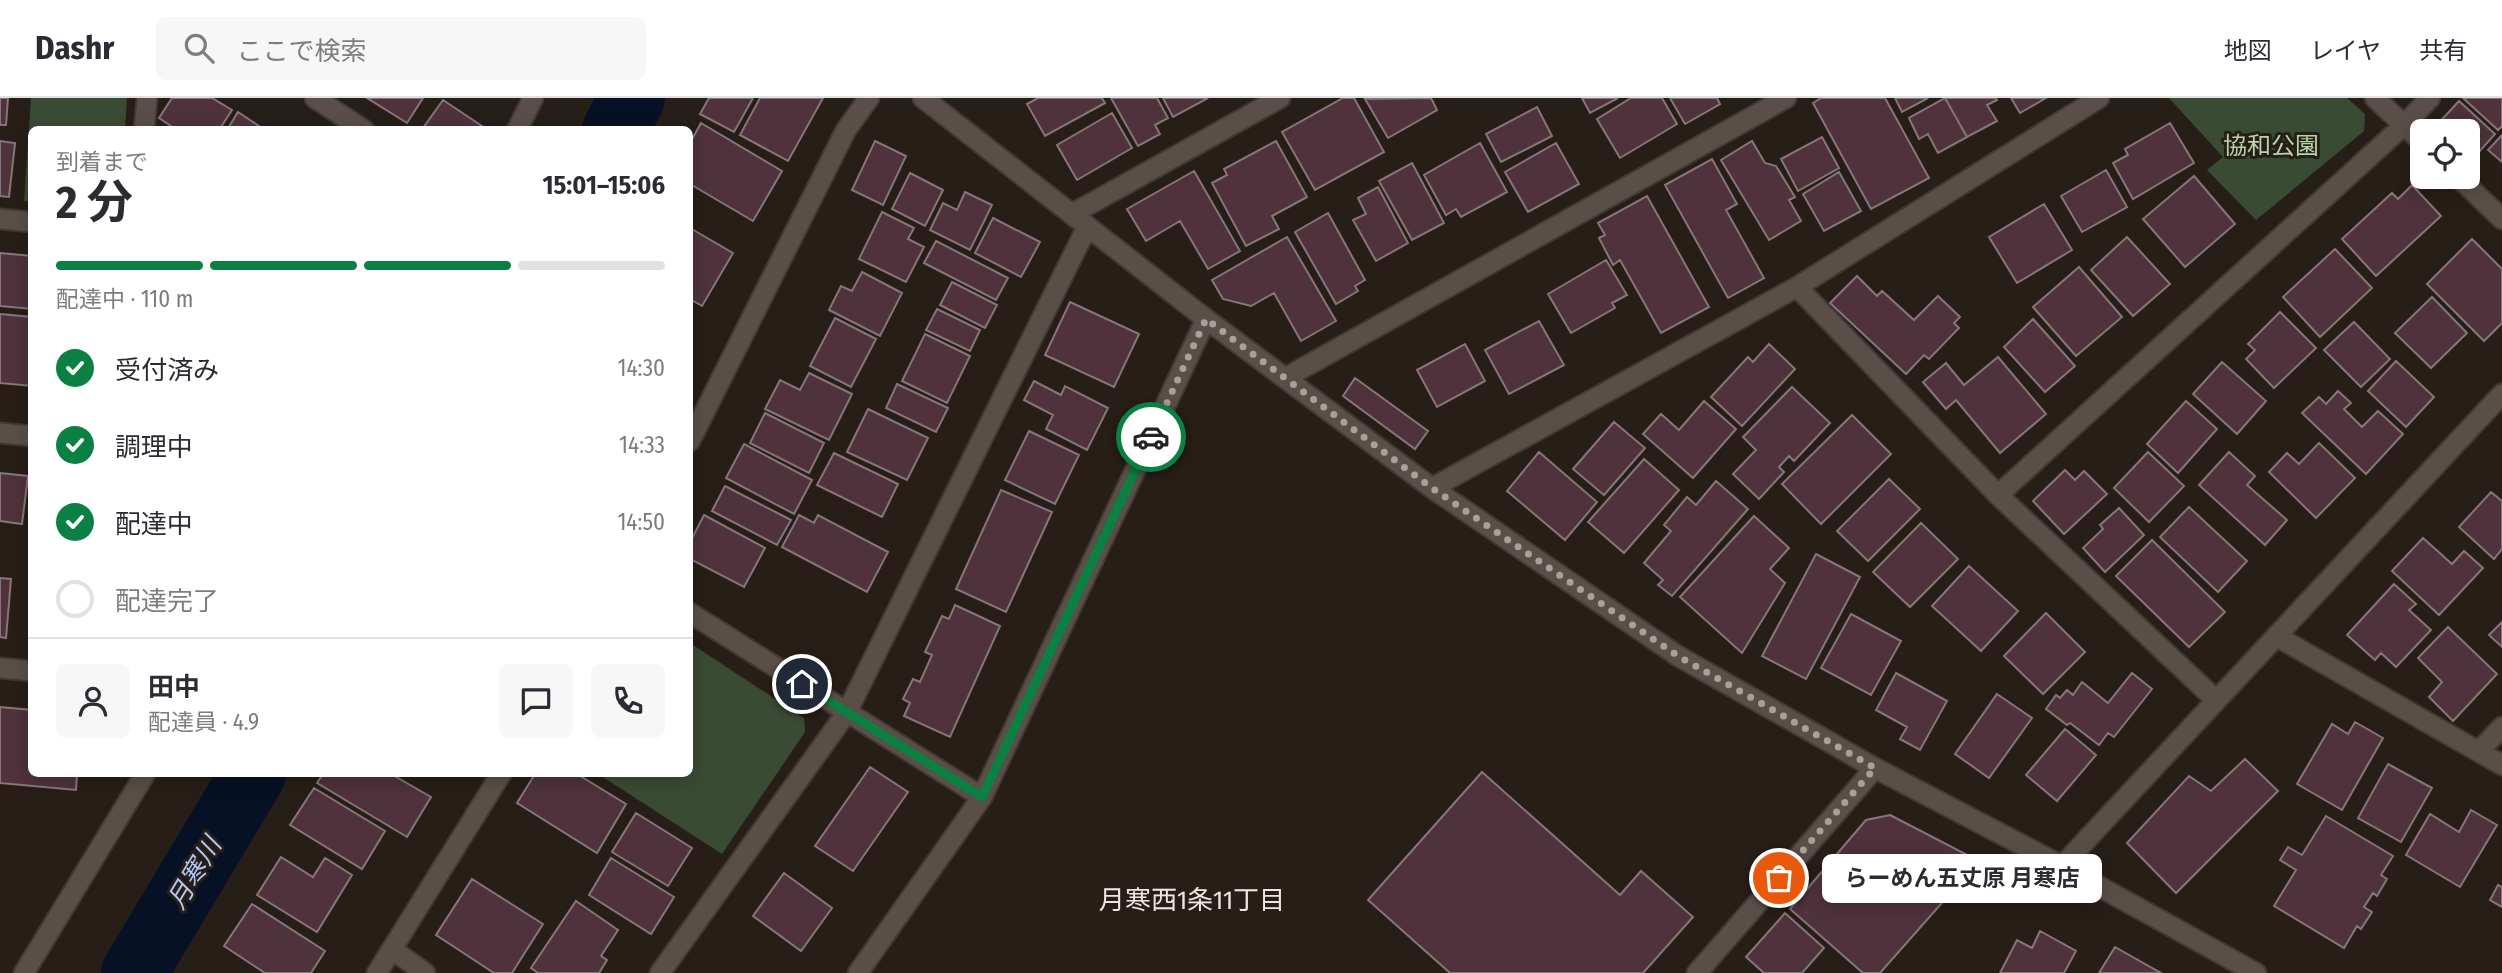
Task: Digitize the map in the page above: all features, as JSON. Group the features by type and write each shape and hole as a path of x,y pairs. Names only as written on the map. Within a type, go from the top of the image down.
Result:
{"street":[{"path":"144,126 147,98"},
{"path":"315,98 358,126"},
{"path":"519,126 533,98"},
{"path":"693,435 846,130 869,98"},
{"path":"923,98 1206,319 1432,488 1678,656 1875,768 2062,866 2254,973"},
{"path":"660,973 848,712 1080,221 1280,98"},
{"path":"1285,378 1786,98"},
{"path":"1432,488 1797,287 2099,98"},
{"path":"2375,98 2410,131"},
{"path":"1998,495 2404,125 2430,98"},
{"path":"2471,189 2502,219"},
{"path":"0,219 28,222"},
{"path":"1797,287 1998,495 2216,700"},
{"path":"859,973 982,797 1206,319"},
{"path":"2062,866 2502,394"},
{"path":"0,433 28,436"},
{"path":"693,615 982,797"},
{"path":"2276,636 2502,765"},
{"path":"0,668 28,671"},
{"path":"2479,751 2502,726"},
{"path":"1697,973 1875,768"},
{"path":"24,973 143,777"},
{"path":"377,973 499,777"},
{"path":"393,950 425,973"}],"green space":[{"path":"31,98 127,98 125,126 29,126"},
{"name":"協和公園","path":"2169,98 2347,98 2365,114 2364,131 2256,220 2207,170 2223,157"},
{"path":"28,142 28,202 24,201"},
{"path":"693,645 804,718 805,732 722,854 603,777 693,777"}],"building":[{"path":"0,98 8,98 6,125 0,125"},
{"path":"172,98 212,98 232,110 222,126 171,126 159,118"},
{"path":"367,98 423,98 407,123"},
{"path":"709,98 753,98 734,132 700,114"},
{"path":"760,98 823,98 788,161 740,135"},
{"path":"1038,98 1102,98 1105,103 1045,136 1027,104"},
{"path":"1111,98 1157,98 1168,118 1155,125 1160,134 1138,146"},
{"path":"1163,98 1208,98 1173,117"},
{"path":"1343,98 1354,98 1384,152 1315,190 1282,132"},
{"path":"1431,98 1437,110 1388,138 1365,99"},
{"path":"1582,98 1618,98 1590,113"},
{"path":"1631,98 1662,98 1677,124 1620,158 1597,119"},
{"path":"1670,98 1717,98 1720,104 1685,124"},
{"path":"1821,98 1885,98 1929,178 1871,209 1813,103"},
{"path":"1895,98 1928,98 1902,112"},
{"path":"1945,98 1996,98 1997,100 1987,105 1997,121 1967,137"},
{"path":"1945,98 1967,137 1938,153 1928,134 1919,139 1909,118"},
{"path":"2011,98 2046,98 2020,113"},
{"path":"2463,98 2502,98 2502,126 2498,130"},
{"path":"443,100 482,126 424,126"},
{"path":"2459,101 2479,119 2442,119"},
{"path":"1537,107 1552,136 1501,162 1486,134"},
{"path":"238,112 259,126 229,126"},
{"path":"1112,113 1132,148 1077,180 1057,145"},
{"path":"2480,120 2495,134 2480,151"},
{"path":"701,123 782,171 753,221 693,186 693,138"},
{"path":"2170,123 2194,163 2133,199 2113,163 2128,155 2125,149"},
{"path":"2502,135 2502,162 2488,150"},
{"path":"1822,137 1839,168 1798,191 1781,159"},
{"path":"0,141 15,143 9,197 0,196"},
{"path":"875,141 906,156 883,205 852,190"},
{"path":"1276,141 1307,197 1272,216 1279,229 1246,246 1212,183 1227,175 1224,169"},
{"path":"1752,141 1765,163 1776,166 1795,197 1789,200 1801,221 1769,240 1721,160"},
{"path":"1480,143 1507,192 1461,217 1456,209 1446,215 1424,175"},
{"path":"1556,143 1579,184 1528,212 1505,172"},
{"path":"1712,159 1737,204 1726,210 1764,278 1728,298 1665,185"},
{"path":"1412,163 1444,223 1412,240 1379,181"},
{"path":"2106,170 2127,207 2082,232 2061,196"},
{"path":"1194,171 1240,251 1208,269 1180,221 1146,241 1127,209"},
{"path":"1839,172 1861,211 1824,231 1803,194"},
{"path":"910,173 943,190 925,226 892,209"},
{"path":"2194,176 2235,224 2185,267 2143,219"},
{"path":"1378,187 1408,243 1376,261 1353,220 1366,214 1358,198"},
{"path":"2410,187 2416,189 2441,216 2376,276 2342,239 2392,193 2398,199"},
{"path":"965,192 992,205 970,250 930,230 943,203 957,210"},
{"path":"1647,196 1709,307 1661,333 1620,260 1613,265 1599,238 1605,235 1598,223"},
{"path":"2044,204 2072,250 2017,283 1989,237"},
{"path":"882,212 914,228 908,239 924,247 906,282 859,259"},
{"path":"1328,213 1365,280 1355,286 1358,291 1336,304 1295,232"},
{"path":"993,218 1040,242 1021,277 975,253"},
{"path":"693,230 733,253 702,306 693,301"},
{"path":"1287,237 1336,321 1301,341 1274,293 1251,306 1223,299 1212,280"},
{"path":"2127,237 2170,284 2133,316 2091,270"},
{"path":"2472,239 2502,269 2502,323 2484,341 2427,284"},
{"path":"936,241 1008,278 996,300 924,263"},
{"path":"2335,249 2372,288 2320,337 2283,297"},
{"path":"0,253 28,256 28,309 0,306"},
{"path":"1606,260 1627,295 1612,303 1615,308 1571,333 1548,294"},
{"path":"2079,267 2122,317 2076,356 2033,307"},
{"path":"862,272 902,293 880,336 829,310 841,286 852,291"},
{"path":"1857,276 1877,296 1882,291 1914,320 1938,296 1960,317 1954,323 1959,328 1929,359 1924,355 1906,374 1830,303"},
{"path":"952,282 997,305 985,328 940,305"},
{"path":"2432,297 2467,333 2431,368 2395,333"},
{"path":"1070,302 1139,334 1114,387 1045,355"},
{"path":"937,309 980,330 970,351 926,330"},
{"path":"2280,312 2316,348 2274,388 2246,359 2255,350 2248,344"},
{"path":"0,314 28,317 28,386 0,383"},
{"path":"835,318 876,339 851,387 810,366"},
{"path":"2033,319 2075,366 2045,392 2004,347"},
{"path":"1539,321 1564,365 1509,394 1485,350"},
{"path":"2354,322 2390,359 2361,387 2324,350"},
{"path":"925,334 970,356 947,403 902,381"},
{"path":"1465,344 1485,381 1437,407 1417,370"},
{"path":"1769,344 1795,369 1742,426 1711,397 1748,357 1753,362"},
{"path":"1998,357 2046,414 2000,453 1956,400 1946,409 1923,382 1946,363 1964,385"},
{"path":"2396,361 2434,397 2406,427 2368,391"},
{"path":"2222,362 2266,401 2237,434 2193,394"},
{"path":"809,373 852,394 829,440 765,409 780,380 800,390"},
{"path":"1355,378 1428,431 1415,449 1343,396"},
{"path":"1034,381 1061,395 1065,386 1108,408 1087,450 1046,429 1053,415 1024,400"},
{"path":"897,384 948,408 936,432 886,408"},
{"path":"1792,387 1830,423 1794,461 1789,456 1779,467 1784,472 1759,499 1733,474 1756,450 1743,437"},
{"path":"2338,391 2351,403 2344,409 2362,427 2378,411 2403,434 2366,474 2302,413 2319,397 2326,404"},
{"path":"1704,401 1736,429 1693,478 1643,434 1661,414 1679,430"},
{"path":"2186,401 2217,429 2178,473 2147,444"},
{"path":"868,409 928,438 907,480 847,452"},
{"path":"765,413 824,443 809,473 750,443"},
{"path":"1852,415 1891,454 1821,524 1782,484"},
{"path":"1614,422 1645,448 1604,495 1573,469"},
{"path":"1029,431 1079,455 1055,504 1005,480"},
{"path":"2319,443 2355,478 2316,518 2269,472 2287,453 2299,464"},
{"path":"744,444 812,480 794,514 726,478"},
{"path":"1539,452 1597,502 1565,540 1507,491"},
{"path":"2148,452 2184,486 2149,522 2114,488"},
{"path":"2229,452 2255,476 2247,485 2287,520 2265,545 2199,485"},
{"path":"834,453 898,484 882,517 817,485"},
{"path":"1644,459 1679,490 1624,553 1588,522"},
{"path":"2065,470 2075,480 2084,471 2107,494 2064,534 2033,501"},
{"path":"0,473 28,476 22,524 0,521"},
{"path":"1889,479 1920,509 1868,561 1837,531"},
{"path":"1716,481 1748,509 1672,596 1658,585 1663,580 1644,563 1671,531 1664,525 1687,497 1696,505"},
{"path":"725,486 791,520 777,545 712,511"},
{"path":"1001,490 1052,512 1006,612 956,589"},
{"path":"2491,492 2502,501 2502,549 2494,559 2459,527"},
{"path":"2189,507 2247,561 2218,592 2160,537"},
{"path":"2119,508 2144,535 2105,572 2083,548 2103,529 2100,525"},
{"path":"704,515 765,548 744,587 693,561 693,536"},
{"path":"799,515 814,523 818,515 888,552 867,592 782,547"},
{"path":"1754,516 1789,548 1770,569 1785,583 1742,653 1680,597"},
{"path":"1921,523 1958,559 1910,607 1873,572"},
{"path":"2423,538 2452,564 2464,551 2483,568 2439,615 2392,571"},
{"path":"2152,540 2225,612 2189,647 2116,576"},
{"path":"1816,554 1860,577 1806,679 1762,656"},
{"path":"1969,566 2018,611 1981,651 1932,606"},
{"path":"0,578 11,579 6,638 0,637"},
{"path":"2394,584 2416,604 2409,610 2431,630 2396,667 2381,653 2375,660 2347,635"},
{"path":"955,605 1000,626 950,737 904,716 910,703 903,699 913,679 920,682 932,655 925,652 942,616 949,619"},
{"path":"2046,613 2085,652 2043,694 2004,656"},
{"path":"1851,614 1901,641 1871,695 1821,668"},
{"path":"2502,622 2502,647 2489,635"},
{"path":"2448,627 2497,674 2453,721 2429,697 2442,682 2418,658"},
{"path":"1896,673 1947,701 1920,750 1900,739 1907,727 1876,710"},
{"path":"2132,673 2152,689 2114,737 2108,733 2099,745 2046,709 2056,695 2060,698 2067,690 2073,695 2082,682 2108,703"},
{"path":"1997,694 2032,718 1989,778 1955,754"},
{"path":"0,707 28,710 28,777 77,777 76,790 0,783"},
{"path":"2355,722 2383,738 2342,810 2297,784 2332,724 2348,734"},
{"path":"2065,729 2096,755 2057,801 2026,775"},
{"path":"2245,759 2278,791 2176,893 2127,843 2189,776 2211,791"},
{"path":"2388,764 2432,788 2401,842 2358,818"},
{"path":"870,767 908,792 853,871 815,846"},
{"path":"1482,772 1620,895 1641,871 1693,917 1643,973 1450,973 1368,900"},
{"path":"321,777 396,777 431,797 407,837 317,783"},
{"path":"533,777 582,777 626,804 597,853 517,803"},
{"path":"314,788 385,831 362,869 290,825"},
{"path":"2471,810 2497,825 2460,887 2406,855 2430,814 2459,832"},
{"path":"636,813 692,848 668,886 612,852"},
{"path":"1890,815 1979,861 1880,973 1863,973 1790,909 1866,820"},
{"path":"2326,816 2393,856 2381,875 2387,879 2377,896 2373,893 2364,907 2372,912 2361,929 2357,926 2344,948 2274,906 2296,870 2280,860 2288,847 2302,855"},
{"path":"281,857 313,877 325,858 352,875 317,932 257,895"},
{"path":"611,858 674,897 651,934 589,895"},
{"path":"784,873 832,908 801,951 753,916"},
{"path":"472,879 543,924 512,973 494,973 436,935"},
{"path":"2498,885 2502,887 2502,907 2490,900"},
{"path":"576,901 618,930 601,956 607,960 599,973 538,973 531,968"},
{"path":"252,904 325,951 311,973 265,973 224,946"},
{"path":"1785,913 1824,948 1802,973 1764,973 1746,957"},
{"path":"2040,931 2076,951 2064,973 2000,973 2017,940 2032,948"},
{"path":"2115,947 2161,973 2099,973"}],"waterway":[{"name":"月寒川","path":"617,126 632,98"},
{"name":"月寒川","path":"134,973 251,777"}],"way so far":[{"path":"1151,437 1206,319 1432,488 1678,656 1875,768 1779,878"}],"place":[{"name":"らーめん五丈原 月寒店","path":"1779,878"}],"district":[{"name":"月寒西1条11丁目","path":"1192,900"}],"route":[{"path":"802,684 982,797 1151,437"}]}
